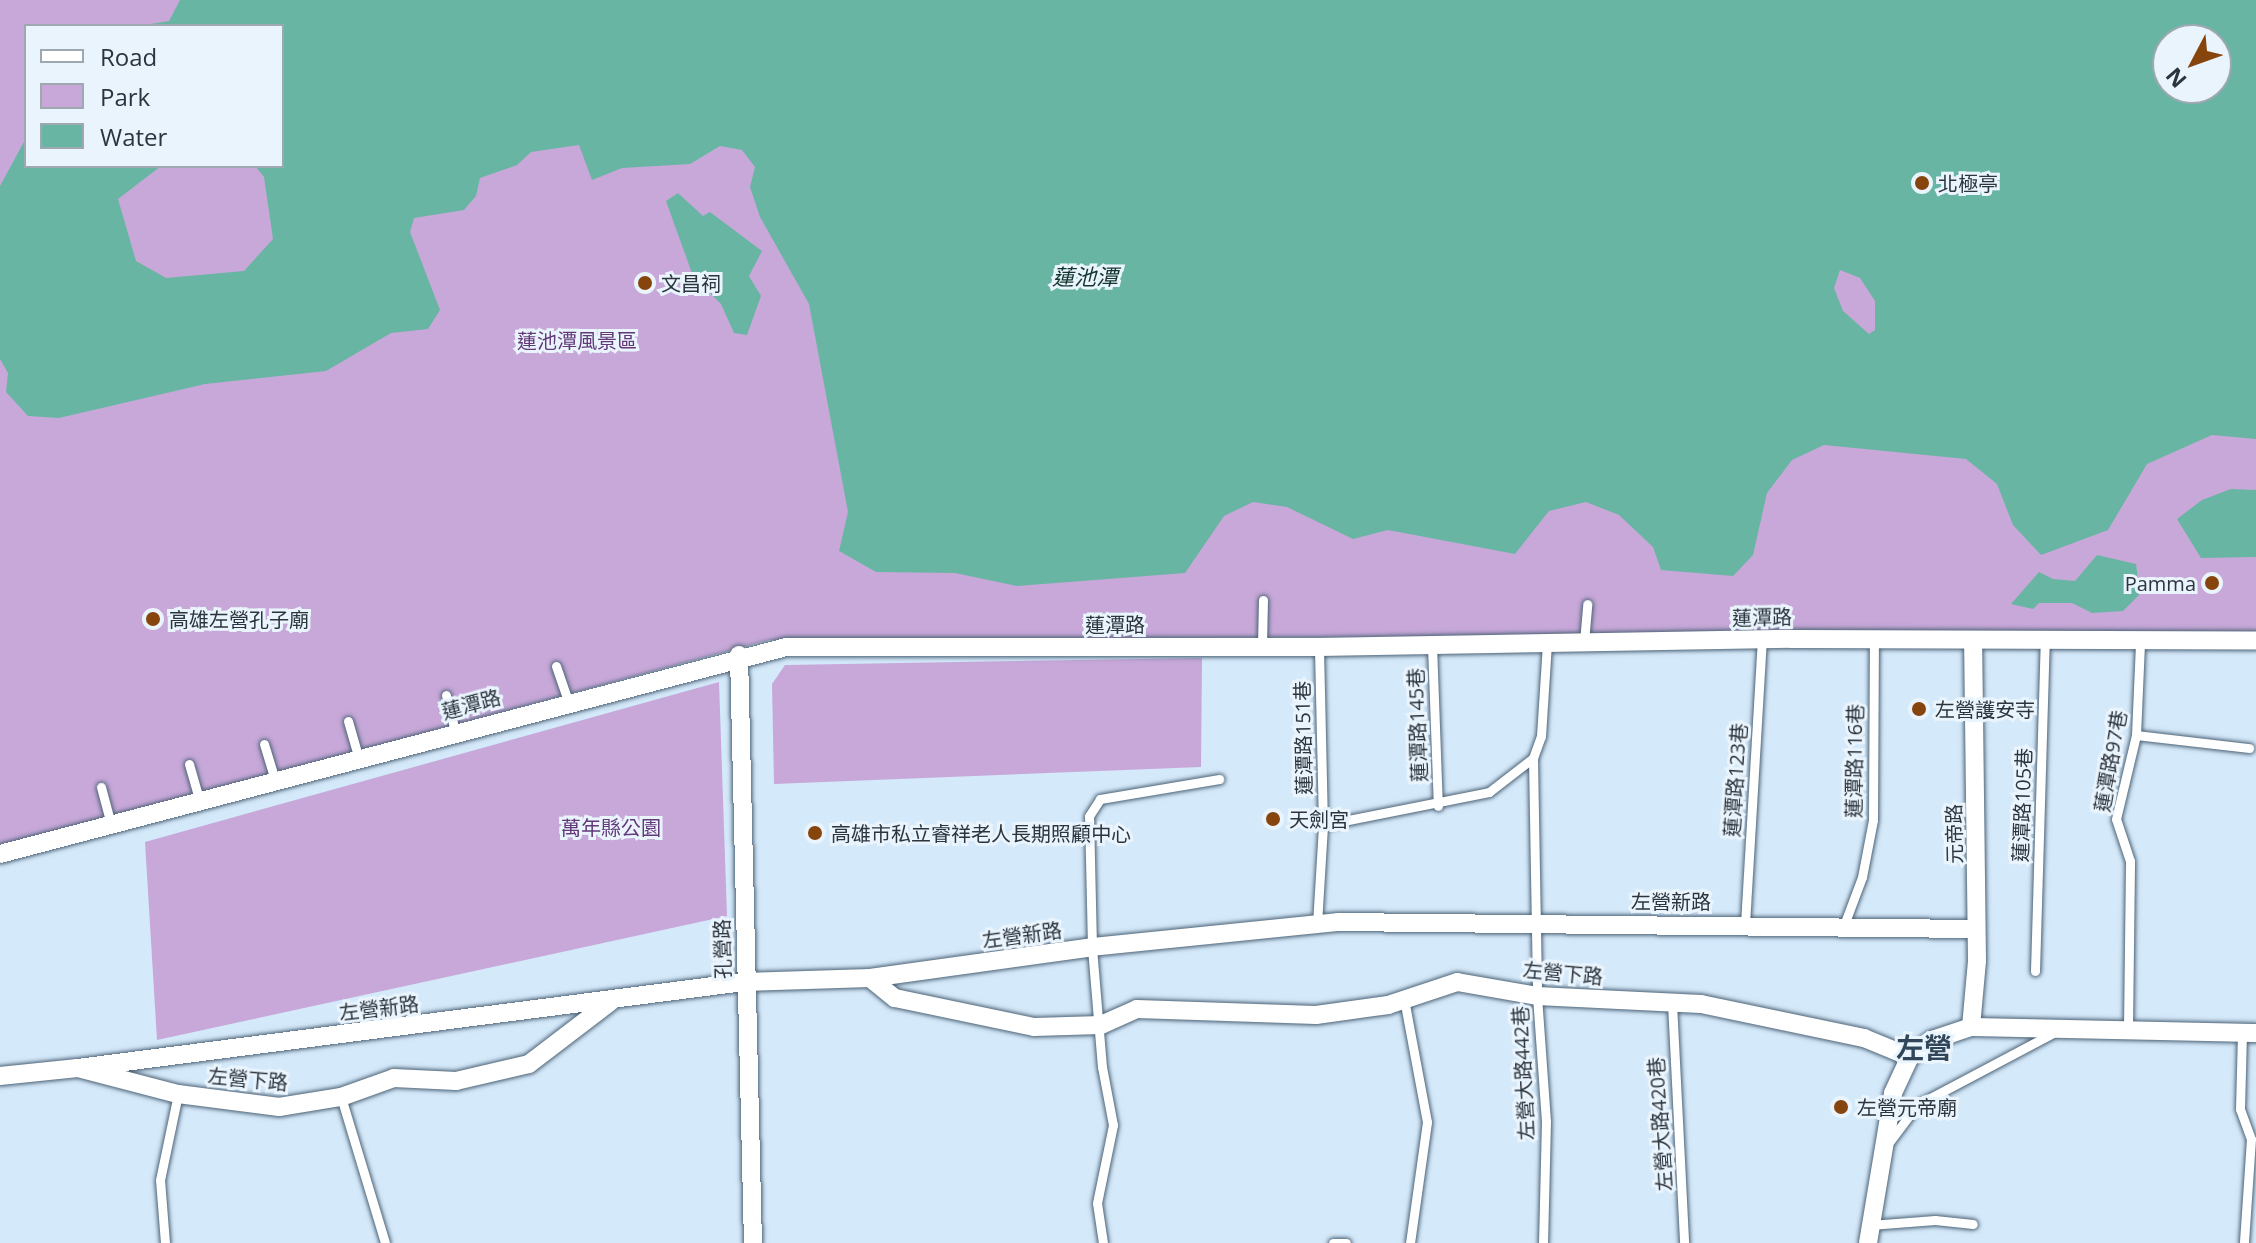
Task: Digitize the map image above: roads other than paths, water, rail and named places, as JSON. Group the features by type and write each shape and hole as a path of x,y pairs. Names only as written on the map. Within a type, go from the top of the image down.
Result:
{"street":[{"name":"蓮潭路","path":"0,854 739,655 786,647 1319,647 1762,639 2256,641"},
{"name":"元帝路","path":"1971,1027 1976,929 1973,641"},
{"name":"孔營路","path":"739,655 744,982 753,1243"},
{"name":"左營新路","path":"78,1068 744,982 870,978 1092,947 1317,924 1745,924 1976,929"},
{"name":"左營下路","path":"870,978 895,998 1034,1027 1101,1025 1137,1009 1316,1015 1404,999 1457,982 1537,996 1672,1002 1864,1038 1910,1057"},
{"name":"左營下路","path":"0,1076 78,1068 178,1094 279,1107 341,1097 394,1078 456,1081 529,1064 613,1001"},
{"path":"1869,1234 1893,1093 1910,1057 1932,1040 1971,1027 2249,1033"}],"lane":[{"path":"1262,646 1263,600"},
{"path":"1584,642 1587,604"},
{"name":"蓮潭路123巷","path":"1745,924 1762,639"},
{"name":"蓮潭路105巷","path":"2035,971 2045,640"},
{"name":"蓮潭路116巷","path":"1844,925 1862,877 1873,820 1874,641"},
{"name":"左營大路442巷","path":"1543,1243 1546,1121 1537,996 1533,758 1541,736 1547,642"},
{"name":"蓮潭路97巷","path":"2128,1028 2130,861 2116,819 2136,735 2140,642"},
{"name":"蓮潭路145巷","path":"1432,643 1438,806"},
{"name":"蓮潭路151巷","path":"1317,924 1323,825 1319,647"},
{"path":"556,666 568,701"},
{"path":"446,695 455,731"},
{"path":"348,721 358,757"},
{"path":"2136,735 2249,748"},
{"path":"264,744 275,780"},
{"path":"1323,825 1438,806 1489,792 1533,758"},
{"path":"189,764 199,800"},
{"path":"1103,1243 1097,1203 1113,1125 1102,1067 1101,1025 1092,947 1089,816 1100,799 1219,779"},
{"path":"101,787 111,824"},
{"path":"1404,999 1427,1122 1410,1243"},
{"name":"左營大路420巷","path":"1672,1002 1684,1243"},
{"path":"1884,1150 1917,1105 2063,1027"},
{"path":"2244,1243 2251,1139 2240,1109 2249,1033"},
{"path":"165,1243 160,1180 178,1094"},
{"path":"341,1097 385,1243"},
{"path":"1869,1234 1935,1220 1973,1224"},
{"path":"1333,1243 1346,1243"}],"water":[{"name":"蓮池潭","path":"180,0 2256,0 2256,439 2212,435 2147,464 2108,530 2041,555 2013,525 1997,484 1966,459 1824,445 1792,460 1767,493 1753,555 1733,576 1661,570 1653,547 1619,515 1586,502 1549,511 1515,554 1388,530 1353,539 1287,507 1253,502 1224,516 1185,573 1017,586 955,573 876,572 839,551 848,512 809,304 760,217 750,187 755,167 742,150 720,146 690,164 622,168 592,180 579,145 531,152 517,165 480,178 476,196 464,210 414,218 410,232 440,310 428,329 391,333 326,371 205,384 59,418 28,416 6,392 8,373 0,359 0,186 24,142 24,168 158,168 118,199 136,261 166,278 244,271 273,239 264,177 257,168 284,168 284,24 151,24 169,21","holes":["1840,270 1860,278 1875,301 1875,330 1869,334 1843,311 1834,288"]},
{"path":"678,193 703,216 710,212 762,251 749,276 761,296 747,335 734,333 721,304 693,276 666,201"},
{"path":"2231,489 2256,490 2256,557 2201,558 2177,519 2202,500"},
{"path":"2097,555 2136,564 2140,594 2123,611 2092,613 2072,603 2039,603 2033,609 2011,604 2039,572 2053,579 2075,581"}],"place":[{"name":"北極亭","path":"1922,183"},
{"name":"文昌祠","path":"645,283"},
{"name":"Pamma","path":"2212,583"},
{"name":"高雄左營孔子廟","path":"153,619"},
{"name":"左營護安寺","path":"1919,709"},
{"name":"天劍宮","path":"1273,819"},
{"name":"高雄市私立睿祥老人長期照顧中心","path":"815,833"},
{"name":"左營元帝廟","path":"1841,1107"}],"district":[{"name":"左營","path":"1924,1047"}],"park label":[{"name":"蓮池潭風景區","path":"577,340"},
{"name":"萬年縣公園","path":"611,827"}]}
